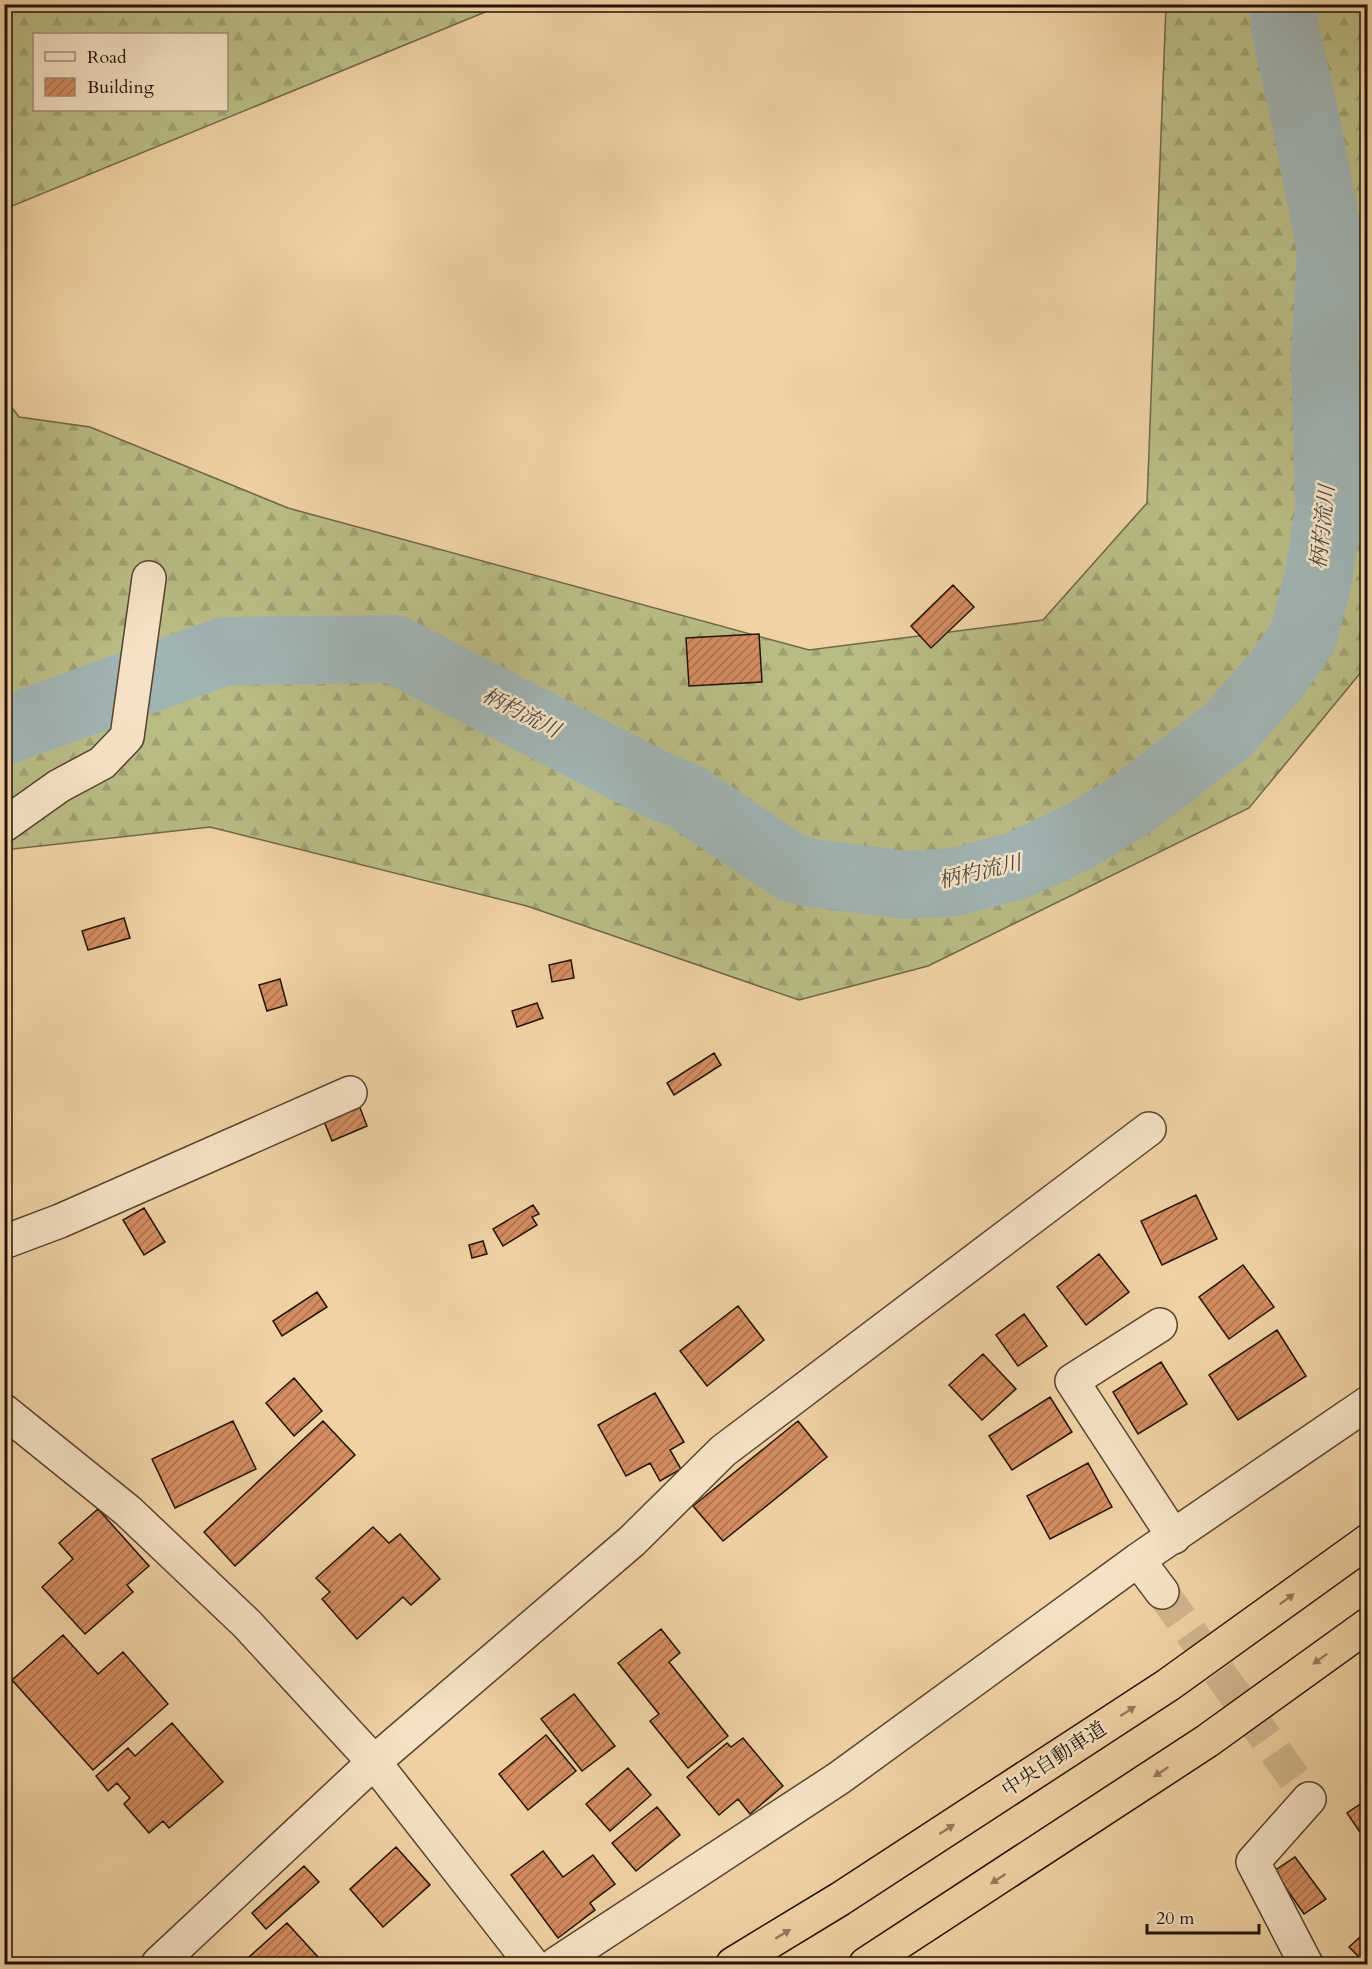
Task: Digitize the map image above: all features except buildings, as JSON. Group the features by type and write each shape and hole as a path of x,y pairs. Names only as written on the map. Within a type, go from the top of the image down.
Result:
{"highway":[{"name":"中央自動車道","path":"732,1965 850,1893 1168,1685 1368,1541"},
{"path":"866,1965 1207,1741 1368,1625"}],"street":[{"path":"4,825 59,786 102,763 127,737 149,578"},
{"path":"4,1242 60,1221 350,1093"},
{"path":"158,1965 374,1762 632,1541 723,1451 1149,1129"},
{"path":"1160,1325 1072,1381 1174,1537"},
{"path":"556,1965 839,1778 1138,1560 1368,1403"},
{"path":"4,1411 128,1510 247,1624 374,1762 532,1965"},
{"path":"1138,1560 1162,1592"},
{"path":"1306,1965 1253,1862 1309,1799"}],"green space":[{"path":"5,4 498,4 490,10 5,209"},
{"path":"1166,5 1367,5 1367,665 1249,808 928,966 799,1000 527,906 210,827 5,850 4,397 19,417 90,427 288,508 809,650 1043,620 1147,503"}],"waterway":[{"name":"柄杓流川","path":"4,731 225,651 394,649 657,785 685,796 792,868 811,873 907,885 955,882 1019,865 1080,836 1131,805 1228,730 1277,674 1303,637 1318,580 1329,511 1325,358 1331,251 1307,126 1285,29 1284,4"}],"tunnel":[{"path":"1162,1592 1309,1799"}]}
